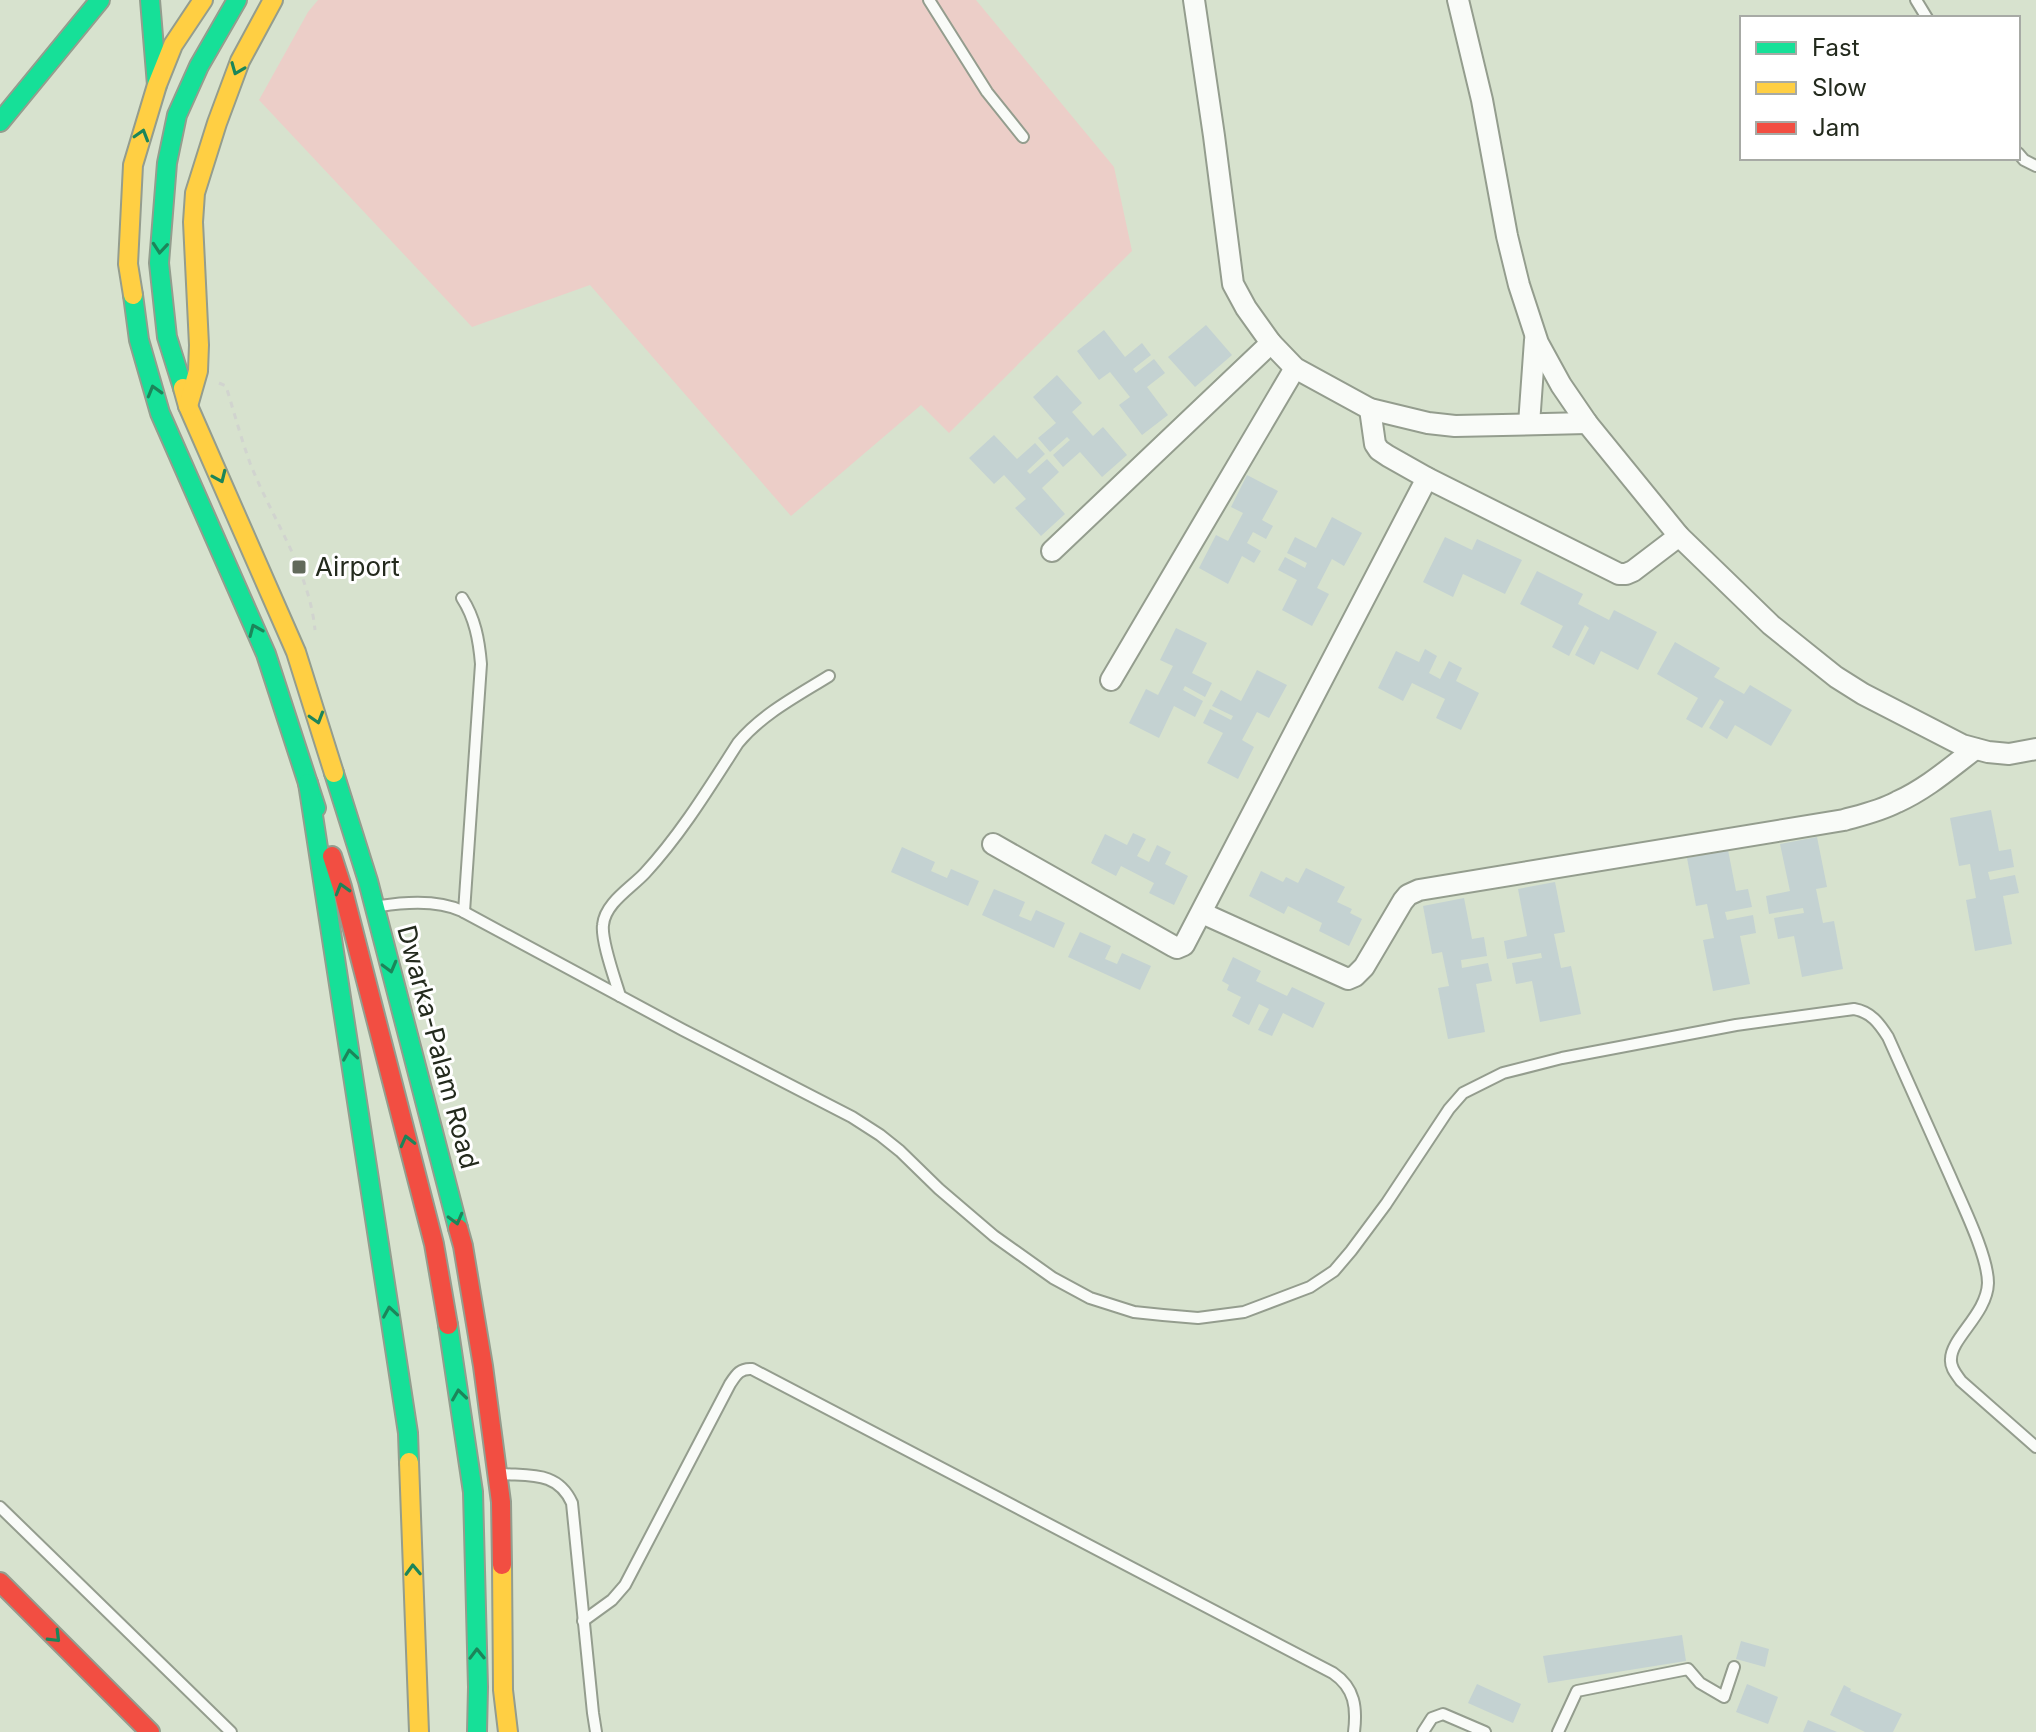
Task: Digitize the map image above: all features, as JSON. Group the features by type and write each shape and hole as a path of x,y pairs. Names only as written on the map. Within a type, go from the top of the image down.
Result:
{"main road":[{"path":"0,122 100,0"},
{"path":"150,0 157,85"},
{"path":"203,0 173,45 157,85 132,169 128,264 139,340 160,413 266,654 342,887 434,1244 473,1492 478,1687 476,1730"},
{"name":"Dwarka-Palam Road","path":"237,0 199,66 177,115 167,163 159,263 167,337 188,406 296,652 374,907 463,1246 501,1502 503,1690 508,1732"},
{"path":"188,406 198,371 199,345 193,222 195,193 240,61 273,0"},
{"path":"308,783 408,1433 419,1732"},
{"path":"0,1582 150,1732"}],"street":[{"path":"1194,0 1233,284 1271,343 1295,368 1370,409 1455,426 1587,423"},
{"path":"1458,0 1482,100 1519,285 1535,334 1561,385 1587,423 1679,536 1771,625 1836,677 1962,745 2009,754 2036,749"},
{"path":"1529,424 1535,334"},
{"path":"1052,551 1271,343"},
{"path":"1111,680 1295,368"},
{"path":"1370,409 1372,435 1379,450 1427,478 1619,574 1633,571 1679,536"},
{"path":"993,844 1177,948 1187,942 1427,478"},
{"path":"1202,913 1348,979 1364,967 1403,901 1419,890 1844,820 1898,802 1975,749"}],"lane":[{"path":"929,0 987,92 1023,137"},
{"path":"462,598 474,623 481,664 464,912"},
{"path":"620,996 603,935 607,913 663,853 687,822 746,733 829,676"},
{"path":"374,907 392,904 441,905 464,912 852,1117 900,1151 994,1236 1053,1278 1090,1298 1134,1312 1198,1318 1244,1312 1310,1287 1334,1271 1386,1204 1449,1109 1463,1093 1477,1085 1503,1073 1562,1058 1736,1025 1863,1010 1888,1037 1967,1213 1983,1259 1988,1282 1985,1299 1953,1350 1953,1370 1961,1381 2036,1447"},
{"path":"583,1621 612,1600 625,1585 730,1384 746,1368 1333,1673 1342,1680 1354,1700 1354,1732"},
{"path":"497,1473 553,1480 567,1492 572,1503 596,1732"},
{"path":"0,1507 231,1732"},
{"path":"1558,1732 1577,1691 1688,1669 1700,1683 1724,1697 1734,1667"},
{"path":"1423,1732 1432,1718 1443,1714 1485,1732"}],"shaded area":[{"path":"318,0 976,0 1114,167 1132,251 949,433 921,405 791,516 590,285 472,327 259,100 308,12"}],"building":[{"path":"1206,325 1232,355 1195,387 1168,357"},
{"path":"1104,330 1125,357 1142,343 1151,355 1133,369 1136,373 1154,359 1165,373 1147,387 1168,415 1142,435 1119,405 1130,397 1110,372 1099,380 1077,351"},
{"path":"1057,375 1082,403 1072,412 1093,436 1103,427 1127,455 1102,477 1080,452 1063,467 1053,455 1070,440 1067,437 1050,452 1038,438 1056,423 1033,397"},
{"path":"994,435 1017,459 1035,443 1045,454 1027,471 1030,474 1047,459 1059,472 1042,488 1065,514 1041,536 1015,508 1026,499 1004,475 994,484 969,458"},
{"path":"1247,475 1278,491 1262,520 1273,526 1266,539 1253,532 1247,543 1261,551 1254,563 1242,556 1228,584 1199,568 1216,535 1228,541 1243,513 1231,507"},
{"path":"1332,517 1362,533 1344,566 1332,559 1317,588 1329,594 1312,626 1282,610 1297,580 1278,570 1285,557 1305,568 1307,563 1287,553 1295,537 1316,548"},
{"path":"1445,537 1472,550 1477,539 1522,560 1505,594 1463,574 1453,597 1423,582"},
{"path":"1537,571 1583,594 1578,604 1609,620 1614,610 1657,632 1638,670 1601,651 1594,665 1575,655 1589,628 1585,625 1569,656 1552,647 1563,626 1520,604"},
{"path":"1176,628 1207,643 1192,673 1212,683 1205,697 1185,686 1183,690 1203,701 1195,717 1174,706 1159,738 1129,723 1146,689 1158,695 1173,666 1160,660"},
{"path":"1675,642 1720,668 1714,677 1744,694 1750,685 1792,710 1771,746 1735,725 1727,739 1709,728 1724,702 1720,699 1702,728 1686,719 1698,698 1657,674"},
{"path":"1425,649 1437,656 1429,673 1440,679 1449,661 1462,668 1456,681 1479,693 1461,730 1436,718 1445,699 1412,683 1403,701 1378,688 1396,651 1419,662"},
{"path":"1257,670 1287,685 1269,718 1257,712 1242,740 1254,747 1238,779 1207,763 1223,733 1203,723 1210,709 1231,720 1233,716 1212,706 1221,690 1241,701"},
{"path":"1991,810 1999,851 2011,849 2014,867 1988,872 1990,880 2015,875 2019,893 2003,896 2012,944 1975,951 1966,900 1976,898 1970,864 1959,866 1950,818"},
{"path":"1133,833 1146,839 1137,856 1149,862 1157,845 1171,852 1165,864 1188,876 1174,905 1149,893 1154,883 1121,866 1116,876 1091,863 1105,834 1127,845"},
{"path":"1817,837 1827,887 1816,889 1823,923 1834,921 1843,969 1802,977 1794,936 1778,939 1774,918 1804,913 1803,908 1769,914 1766,896 1790,891 1780,844"},
{"path":"902,847 935,862 931,871 947,878 951,869 979,881 968,906 891,872"},
{"path":"1728,850 1736,891 1748,889 1752,907 1725,912 1727,920 1753,915 1756,933 1740,936 1750,984 1713,991 1703,940 1714,938 1707,904 1696,906 1687,858"},
{"path":"1306,868 1345,887 1337,902 1352,909 1350,913 1362,919 1349,946 1319,931 1322,923 1288,906 1284,914 1249,896 1261,871 1283,882 1286,877 1298,883"},
{"path":"1555,882 1565,932 1554,934 1561,968 1571,966 1581,1014 1540,1022 1532,981 1516,984 1512,963 1542,958 1541,953 1507,959 1504,941 1527,936 1518,889"},
{"path":"994,889 1025,902 1019,916 1031,921 1036,910 1065,923 1054,948 982,915"},
{"path":"1464,898 1472,939 1484,937 1487,956 1461,960 1462,968 1488,963 1492,981 1476,984 1485,1032 1448,1039 1438,988 1449,986 1442,952 1432,954 1423,906"},
{"path":"1080,932 1111,946 1105,959 1117,964 1122,953 1151,966 1140,990 1068,957"},
{"path":"1233,957 1261,971 1256,981 1287,996 1292,987 1325,1003 1313,1028 1283,1013 1272,1036 1258,1030 1269,1009 1259,1004 1249,1025 1232,1016 1241,997 1227,990 1229,985 1222,981"},
{"path":"1682,1635 1686,1661 1548,1683 1543,1656"},
{"path":"1741,1641 1769,1649 1765,1667 1736,1659"},
{"path":"1477,1684 1521,1704 1513,1723 1468,1703"},
{"path":"1747,1684 1778,1697 1768,1724 1736,1712"},
{"path":"1844,1685 1850,1691 1902,1714 1893,1732 1865,1732 1830,1715"},
{"path":"1808,1720 1837,1732 1803,1732"}],"traffic: fast":[{"path":"0,122 100,0"},
{"path":"150,0 157,85"},
{"path":"183,388 167,337 159,263 167,163 177,115 199,66 237,0"},
{"path":"133,295 139,340 160,413 266,654 316,808"},
{"path":"334,773 368,881 458,1228"},
{"path":"308,783 408,1433 409,1462"},
{"path":"448,1325 473,1492 477,1732"}],"traffic: slow":[{"path":"133,295 128,264 133,165 157,85 173,45 203,0"},
{"path":"188,406 198,371 199,345 193,222 195,193 240,61 273,0"},
{"path":"183,388 188,406 296,652 334,773"},
{"path":"409,1462 419,1732"},
{"path":"502,1565 503,1690 508,1732"}],"traffic: jam":[{"path":"332,856 434,1244 448,1325"},
{"path":"458,1228 483,1366 501,1502 502,1565"},
{"path":"0,1582 150,1732"}],"place":[{"name":"Airport","path":"299,567"}]}
